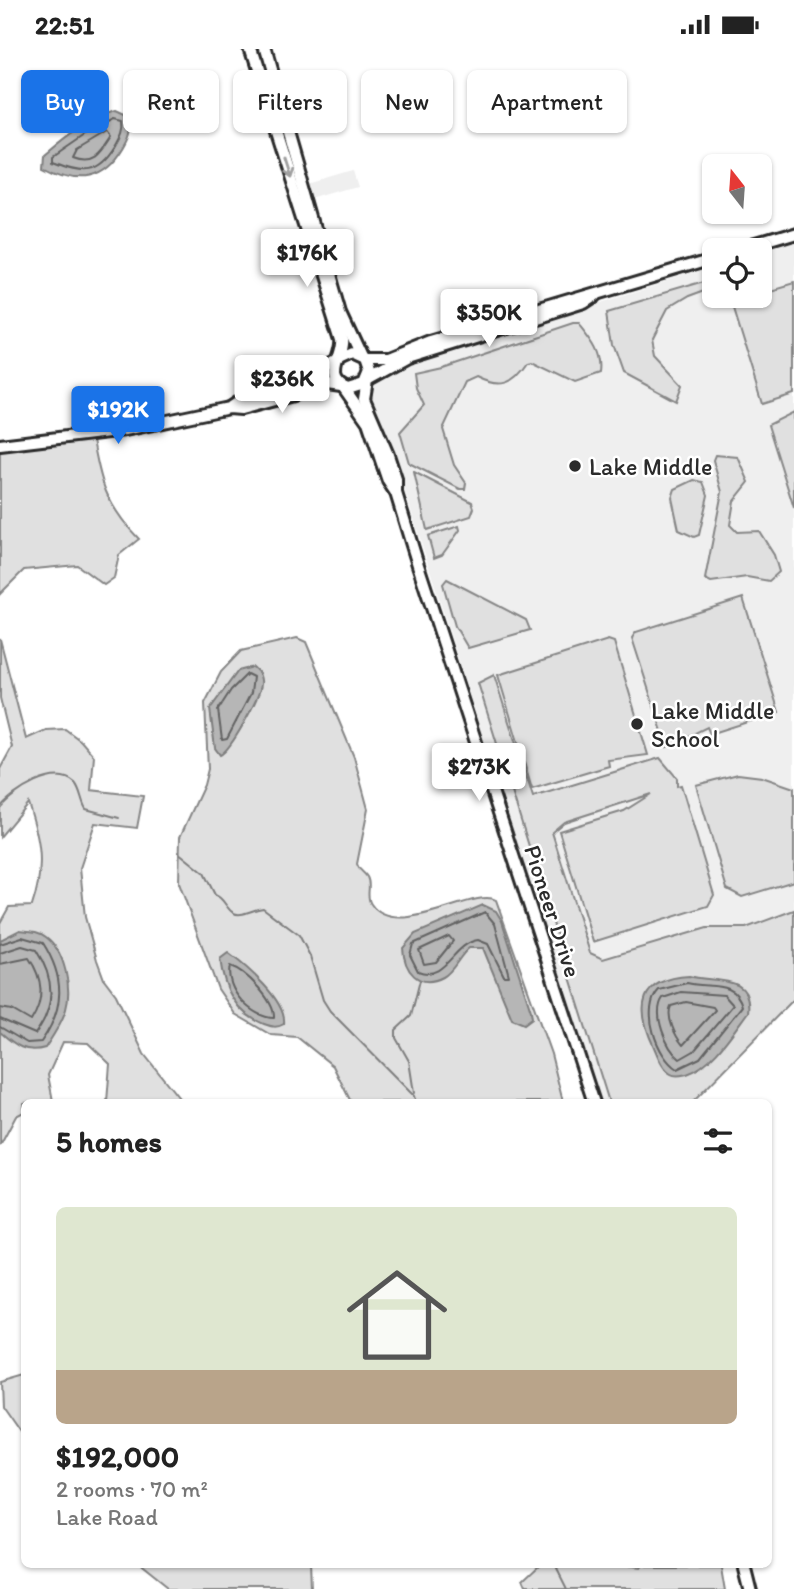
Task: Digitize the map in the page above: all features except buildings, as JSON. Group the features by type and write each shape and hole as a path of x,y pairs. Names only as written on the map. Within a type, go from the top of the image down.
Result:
{"street":[{"path":"250,49 342,339 335,377 342,387"},
{"path":"264,49 340,312 369,372 367,380"},
{"path":"772,241 794,234"},
{"path":"229,408 238,402 306,381 352,354 386,360 573,298 595,295 702,262"},
{"path":"0,445 125,430 229,408 241,409 322,383 357,388 407,358 583,303 595,295"},
{"name":"Pioneer Drive","path":"367,380 364,399 388,454 396,479 396,493"},
{"name":"Pioneer Drive","path":"342,387 368,422 388,481 396,493 593,1099"},
{"path":"745,1568 750,1589"}],"shaded area":[{"path":"353,171 358,187 314,200 309,184"},
{"name":"Lake Middle School","path":"794,242 794,999 696,1099 598,1099 394,457 381,423 368,402 371,383 408,361 702,271 702,308 772,308 772,249"},
{"path":"794,281 794,394 762,404 732,308 772,308 772,287"},
{"path":"702,284 702,293 667,311 652,340 655,356 682,385 676,401 624,373 614,345 609,311"},
{"path":"579,323 596,346 601,358 601,373 575,382 532,361 528,362 517,376 505,383 492,383 476,377 465,382 443,429 454,465 466,483 465,489 460,489 409,463 400,432 424,405 416,388 414,373 441,367"},
{"path":"794,412 794,508 768,425"},
{"path":"92,434 101,479 111,503 139,539 119,555 114,578 104,585 77,565 24,570 0,594 0,445"},
{"path":"715,455 738,457 749,482 734,501 730,525 737,532 759,531 774,555 779,572 769,581 747,577 711,582 705,579 722,492 713,460"},
{"path":"414,472 472,502 474,508 471,516 427,530"},
{"path":"694,480 703,482 708,495 699,535 694,537 679,530 672,498 675,489"},
{"path":"459,526 460,530 442,555 434,558 428,536"},
{"path":"447,579 526,620 530,630 468,648 455,626 443,584"},
{"path":"743,598 779,712 710,734 707,727 667,747 632,638 636,632"},
{"path":"297,638 306,642 354,757 368,809 357,864 368,880 371,904 383,914 398,918 416,916 471,900 496,900 551,1054 562,1099 350,1099 333,1066 297,1037 271,1035 235,1014 218,989 179,883 180,837 204,785 208,769 205,703 221,672 241,651"},
{"path":"0,639 26,739 46,730 65,729 81,741 94,756 91,790 143,796 137,828 95,823 80,868 85,917 104,979 116,995 144,1054 180,1099 107,1099 110,1064 88,1043 63,1042 48,1075 53,1099 21,1099 21,1114 16,1116 0,1146 0,923 9,907 32,906 39,879 40,855 28,803 0,837 0,769 12,747 0,698"},
{"path":"608,640 614,642 648,755 608,760 609,766 532,789 498,675"},
{"path":"494,675 533,797 660,758 677,778 677,786 681,785 714,895 708,906 593,942 559,831 624,811 651,794 564,822 552,832 590,953 603,959 707,928 746,928 794,910 794,999 696,1099 608,1099 478,683"},
{"path":"738,774 762,777 794,788 794,881 742,897 727,889 696,785"},
{"path":"21,1376 21,1435 1,1406 0,1382"},
{"path":"142,1568 311,1568 312,1589 168,1589"},
{"path":"537,1568 722,1568 725,1589 525,1589 522,1582"}],"water":[{"path":"117,111 123,114 123,133 130,133 123,148 107,167 89,177 79,177 68,176 44,166 45,155 73,133 109,133 109,113"},
{"path":"253,667 261,678 259,691 238,734 220,755 215,748 210,709 238,671"},
{"path":"483,905 496,911 502,921 531,1011 532,1018 524,1024 512,1019 483,948 469,948 447,974 434,980 426,981 414,976 406,964 403,948 415,934"},
{"path":"20,930 40,934 53,943 62,960 67,981 68,1000 62,1019 45,1048 38,1050 21,1047 0,1032 0,940"},
{"path":"228,953 245,966 272,995 279,1005 284,1024 274,1027 264,1024 238,1007 228,990 222,970 220,959"},
{"path":"689,976 738,985 748,1000 748,1012 705,1064 687,1074 675,1075 665,1069 659,1058 648,1033 644,1008 651,989 672,978"}],"waterway":[{"path":"0,808 35,782 57,777 67,778 75,783 86,809 119,818"},
{"path":"178,852 204,873 215,895 230,910 241,914 263,908 299,935 310,956 323,1000 330,1011 415,1099"},
{"path":"414,1093 409,1061 396,1038 396,1030 411,1016 420,980"},
{"path":"556,1568 566,1589"}],"place":[{"name":"Lake Middle","path":"575,466"},
{"name":"Lake Middle School","path":"637,724"}]}
